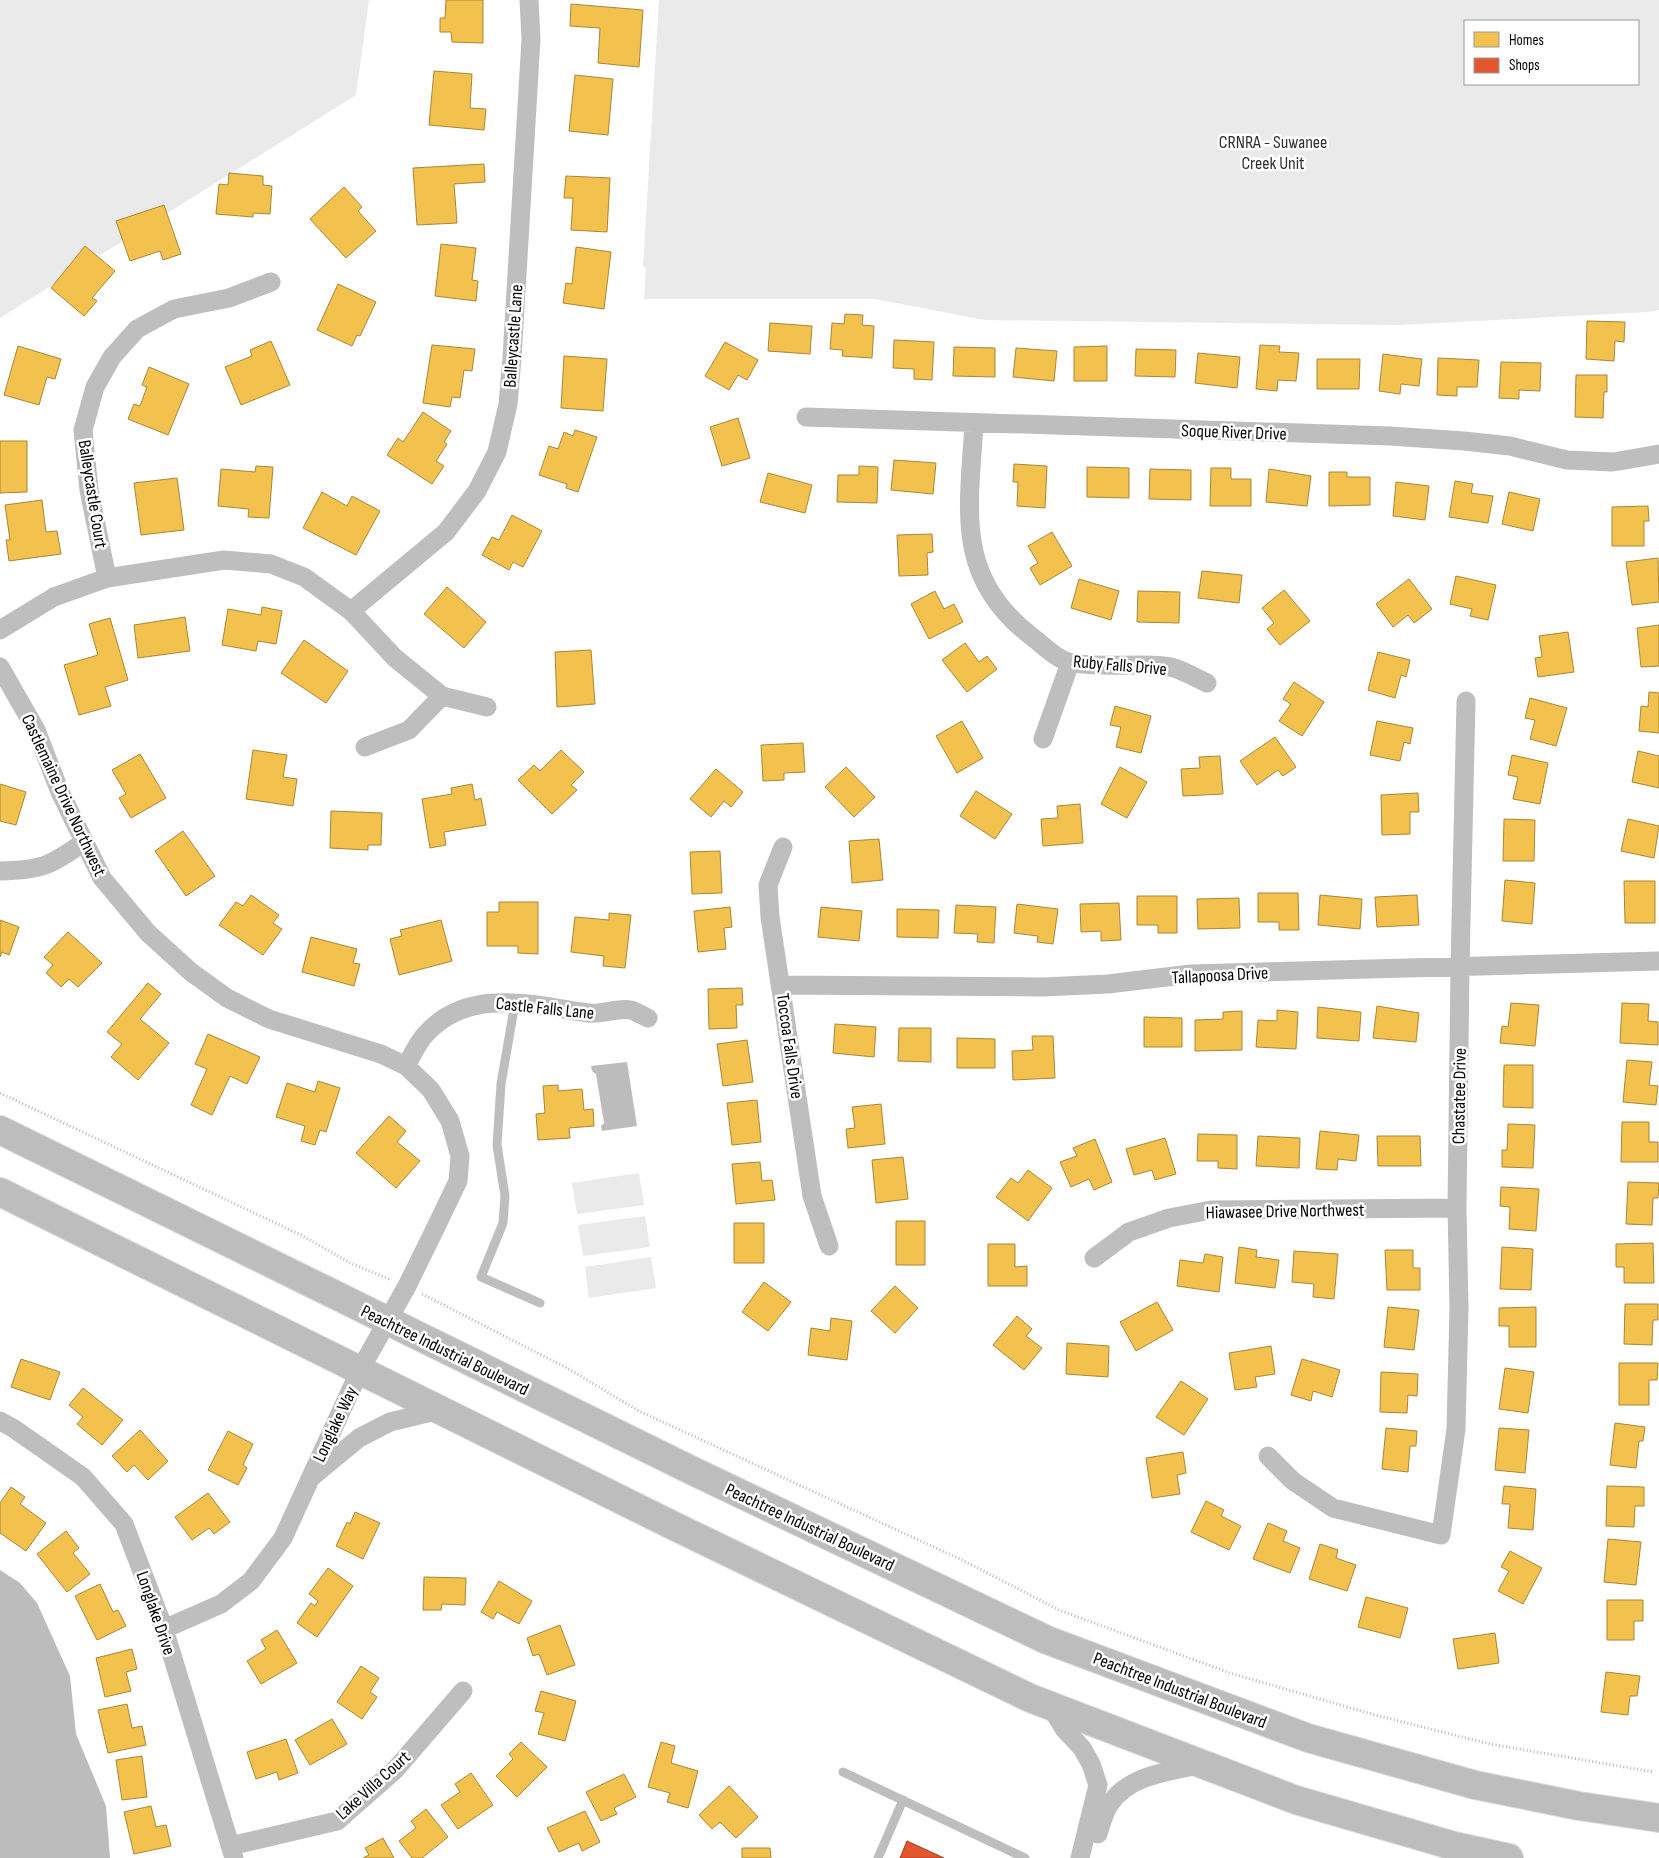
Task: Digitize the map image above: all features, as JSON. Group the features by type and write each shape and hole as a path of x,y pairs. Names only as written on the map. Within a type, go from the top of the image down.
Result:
{"highway":[{"name":"Peachtree Industrial Boulevard","path":"0,1130 387,1322 1047,1640 1308,1738 1475,1785 1580,1806 1659,1818"},
{"path":"0,1192 685,1531 1050,1706 1296,1800 1454,1846 1509,1858"}],"street":[{"name":"Balleycastle Lane","path":"351,611 446,532 477,491 497,452 508,404 512,358 531,38 529,0"},
{"name":"Balleycastle Court","path":"108,578 89,490 83,430 95,387 112,357 137,329 174,309 228,298 271,282"},
{"name":"Soque River Drive","path":"806,417 1464,441 1510,446 1567,460 1613,462 1659,454"},
{"name":"Ruby Falls Drive","path":"974,424 970,539 978,566 990,592 1008,615 1049,650 1070,663 1166,666 1207,683"},
{"path":"0,630 54,597 108,578 224,560 270,564 304,577 351,611 395,658 442,696 487,707"},
{"path":"1043,739 1070,663"},
{"name":"Castlemaine Drive Northwest","path":"0,667 36,730 60,792 102,878 148,933 191,972 227,998 269,1018 381,1054 406,1066 431,1090 450,1121 460,1156 458,1181 407,1286 360,1370"},
{"path":"365,747 408,730 442,696"},
{"name":"Chastatee Drive","path":"1268,1456 1292,1481 1333,1508 1441,1535 1449,1490 1456,1428 1459,1308 1457,1208 1460,966 1466,701"},
{"path":"0,871 28,870 54,863 84,842"},
{"name":"Toccoa Falls Drive","path":"784,847 768,885 770,917 782,985 812,1196 829,1246"},
{"name":"Tallapoosa Drive","path":"782,985 1043,987 1108,984 1191,974 1659,961"},
{"name":"Castle Falls Lane","path":"406,1066 424,1036 446,1017 470,1005 515,1002 599,1014 630,1010 648,1018"},
{"name":"Hiawasee Drive Northwest","path":"1094,1258 1129,1232 1169,1218 1211,1210 1457,1208"},
{"name":"Longlake Way","path":"164,1629 221,1604 251,1581 283,1538 360,1370"},
{"name":"Longlake Way","path":"310,1478 359,1438 390,1422 440,1410"},
{"name":"Longlake Drive","path":"0,1422 13,1428 83,1477 124,1524 164,1629 232,1852"},
{"name":"Lake Villa Court","path":"232,1852 337,1821 394,1770 463,1691"},
{"path":"1050,1706 1065,1730 1082,1748 1091,1764 1098,1785 1080,1858"},
{"path":"1088,1858 1109,1806 1129,1785 1148,1776 1202,1764"}],"lane":[{"path":"515,1002 501,1084 497,1145 505,1196 503,1223 481,1277 540,1303"},
{"path":"843,1772 1025,1858"},
{"path":"878,1858 903,1800"}],"path":[{"path":"0,1093 303,1236 350,1263 407,1286 567,1368 638,1411 955,1557 1060,1610 1230,1673 1375,1715 1490,1744 1654,1772"}],"green space":[{"path":"0,0 369,0 356,95 0,318"},
{"name":"CRNRA - Suwanee Creek Unit","path":"659,0 1659,0 1659,310 1400,325 985,320 875,299 644,299 646,268 643,267"},
{"path":"639,1173 644,1205 577,1214 572,1183"},
{"path":"645,1216 650,1247 583,1256 578,1225"},
{"path":"651,1257 656,1288 589,1298 585,1267"}],"shaded area":[{"path":"627,1062 637,1126 602,1131 601,1126 604,1123 596,1074 592,1071 591,1066"},
{"path":"0,1570 20,1583 37,1603 70,1676 76,1734 106,1806 110,1858 0,1858"}],"building: Homes":[{"path":"446,0 483,0 483,43 452,42 451,32 440,32 440,18 445,18"},
{"path":"571,4 643,10 639,67 598,63 600,28 570,26"},
{"path":"434,71 472,74 470,108 486,109 484,130 429,125"},
{"path":"575,75 613,79 608,135 569,131"},
{"path":"484,164 485,182 454,184 457,223 417,225 413,168"},
{"path":"229,173 263,176 263,185 272,186 270,214 253,213 253,217 216,214 219,184 228,185"},
{"path":"566,176 610,178 607,232 571,230 573,198 564,198"},
{"path":"344,187 362,207 358,211 376,231 346,258 310,219"},
{"path":"164,205 181,254 163,260 160,251 130,261 116,221"},
{"path":"441,244 476,248 472,280 478,281 476,301 435,296"},
{"path":"85,246 115,271 92,298 97,301 84,316 51,288"},
{"path":"576,247 611,252 604,309 563,303 566,283 572,284"},
{"path":"338,284 376,302 360,336 357,335 352,346 317,330"},
{"path":"845,314 863,315 862,325 874,326 872,358 842,356 843,350 830,349 832,323 844,324"},
{"path":"1587,321 1625,322 1624,342 1615,341 1614,361 1586,359"},
{"path":"770,323 812,326 810,354 768,351"},
{"path":"894,340 934,342 932,380 914,379 914,369 893,368"},
{"path":"271,341 290,385 241,405 225,367 252,356 250,350"},
{"path":"725,342 758,360 747,380 738,375 729,390 705,376"},
{"path":"432,345 475,349 472,371 464,370 460,398 452,397 450,407 423,403"},
{"path":"1260,345 1280,346 1279,352 1299,353 1296,381 1278,380 1277,391 1256,389"},
{"path":"18,346 61,359 55,379 47,377 39,405 4,395"},
{"path":"1107,346 1107,381 1074,381 1074,347"},
{"path":"954,347 995,348 995,377 953,376"},
{"path":"1016,348 1057,351 1054,381 1013,377"},
{"path":"1136,349 1176,350 1175,377 1135,376"},
{"path":"1198,353 1240,357 1237,388 1195,383"},
{"path":"1383,354 1422,359 1419,386 1401,384 1400,394 1379,391"},
{"path":"564,356 607,359 603,411 561,408"},
{"path":"1438,358 1479,360 1477,387 1457,387 1457,396 1437,395"},
{"path":"1317,359 1360,359 1359,389 1317,389"},
{"path":"1501,362 1541,363 1540,391 1519,390 1519,399 1499,398"},
{"path":"149,367 189,384 168,435 128,419 134,404 140,406 147,387 142,385"},
{"path":"1576,375 1607,375 1607,392 1604,392 1603,418 1575,417"},
{"path":"423,412 451,431 444,442 447,444 436,461 444,466 432,484 387,455 398,438 403,442"},
{"path":"738,418 750,458 722,466 710,427"},
{"path":"575,430 597,437 578,492 566,488 567,484 539,475 549,446 558,449 564,432 573,436"},
{"path":"0,441 27,441 27,492 0,493"},
{"path":"894,460 936,463 933,494 891,490"},
{"path":"1014,464 1047,466 1045,508 1017,506 1018,482 1013,482"},
{"path":"256,466 273,467 269,518 248,517 249,509 218,506 221,469 255,472"},
{"path":"859,466 878,467 877,503 837,502 838,475 859,475"},
{"path":"1087,467 1129,468 1129,498 1087,497"},
{"path":"1211,468 1231,468 1231,479 1251,479 1251,506 1210,506"},
{"path":"1150,469 1191,470 1191,500 1149,499"},
{"path":"1269,469 1311,476 1307,506 1266,502"},
{"path":"1329,472 1347,472 1347,477 1370,477 1370,505 1329,506"},
{"path":"768,473 812,485 805,513 760,502"},
{"path":"177,478 184,530 141,535 134,483"},
{"path":"1455,481 1473,484 1471,493 1493,496 1488,523 1449,517"},
{"path":"1396,482 1429,486 1425,520 1393,516"},
{"path":"322,492 347,506 352,496 380,511 356,555 303,528"},
{"path":"1509,492 1540,499 1533,531 1502,524"},
{"path":"42,500 46,532 57,531 61,554 9,561 6,540 10,540 5,505"},
{"path":"1648,506 1649,521 1644,521 1644,546 1612,546 1612,507"},
{"path":"512,515 542,531 523,567 513,562 509,570 482,555 492,537 499,540"},
{"path":"1052,532 1072,566 1040,585 1030,568 1038,563 1028,546"},
{"path":"932,534 933,552 927,553 928,575 899,576 897,535"},
{"path":"1658,558 1659,602 1632,605 1626,562"},
{"path":"1202,571 1242,575 1239,603 1198,598"},
{"path":"1456,576 1496,585 1488,620 1470,616 1472,609 1450,604"},
{"path":"1079,579 1119,591 1111,620 1071,608"},
{"path":"1409,579 1432,609 1414,623 1408,615 1393,627 1376,604"},
{"path":"447,587 486,622 464,648 424,614"},
{"path":"1284,590 1310,621 1280,645 1267,629 1274,623 1262,608"},
{"path":"935,591 944,609 954,604 963,622 929,639 911,604"},
{"path":"1138,591 1180,592 1179,623 1137,622"},
{"path":"262,607 282,611 276,644 258,641 256,651 222,645 228,609 261,615"},
{"path":"185,617 190,651 138,658 134,625"},
{"path":"110,618 128,680 105,687 111,706 79,715 64,665 98,655 89,624"},
{"path":"1659,625 1659,666 1641,667 1637,628"},
{"path":"1568,632 1574,672 1538,677 1535,658 1542,657 1539,636"},
{"path":"304,640 348,671 326,703 281,673"},
{"path":"965,643 979,662 987,656 997,669 967,692 942,660"},
{"path":"591,650 595,704 557,707 555,652"},
{"path":"1378,652 1410,660 1406,677 1401,675 1395,698 1368,690"},
{"path":"1294,682 1324,702 1302,736 1279,721 1291,704 1283,699"},
{"path":"1649,692 1659,693 1659,733 1639,731 1641,706 1648,707"},
{"path":"1530,698 1567,708 1556,746 1530,739 1535,720 1525,718"},
{"path":"1115,706 1151,716 1141,753 1116,747 1121,727 1110,725"},
{"path":"962,721 983,758 957,773 936,736"},
{"path":"1377,721 1413,728 1410,744 1404,742 1400,761 1370,755"},
{"path":"1275,737 1296,767 1283,776 1278,770 1257,785 1240,761"},
{"path":"803,743 805,772 784,773 784,780 763,781 761,745"},
{"path":"253,750 287,755 283,777 297,779 293,806 246,799"},
{"path":"561,750 584,772 571,785 577,790 552,814 518,780 534,765 540,771"},
{"path":"1638,751 1659,756 1659,788 1632,782"},
{"path":"140,754 166,798 131,818 119,798 126,794 112,770"},
{"path":"1512,755 1548,763 1540,804 1513,799 1518,777 1508,775"},
{"path":"1220,756 1223,794 1183,796 1181,769 1200,768 1199,757"},
{"path":"846,767 875,797 854,817 825,787"},
{"path":"1120,767 1147,782 1127,818 1101,804"},
{"path":"716,769 743,792 731,807 724,801 711,817 690,799"},
{"path":"0,784 26,792 16,825 0,821"},
{"path":"472,784 475,800 481,798 486,825 444,832 446,845 430,848 422,799 452,794 451,788"},
{"path":"976,791 1012,814 995,839 960,816"},
{"path":"1418,793 1419,812 1410,812 1410,834 1382,835 1381,795"},
{"path":"1080,804 1083,843 1043,846 1041,819 1058,818 1057,806"},
{"path":"331,811 382,813 381,845 368,845 368,850 330,848"},
{"path":"1504,819 1535,820 1534,861 1503,861"},
{"path":"1628,819 1659,826 1654,858 1621,851"},
{"path":"183,831 215,876 186,896 155,851"},
{"path":"879,839 883,880 852,883 849,841"},
{"path":"720,851 722,893 692,894 690,852"},
{"path":"1505,880 1535,883 1532,924 1502,921"},
{"path":"1624,881 1655,881 1655,923 1625,923"},
{"path":"1258,893 1298,893 1299,930 1279,930 1279,922 1258,922"},
{"path":"251,895 279,915 273,923 282,929 263,955 219,925 236,902 243,906"},
{"path":"1320,895 1362,899 1360,929 1318,925"},
{"path":"1417,895 1419,925 1377,927 1375,897"},
{"path":"1137,896 1177,896 1177,933 1158,933 1158,925 1137,925"},
{"path":"1239,898 1240,928 1198,929 1197,899"},
{"path":"499,902 538,902 538,954 518,953 518,946 487,946 487,912 499,912"},
{"path":"1119,903 1121,940 1101,941 1101,931 1081,932 1080,904"},
{"path":"1017,904 1058,909 1053,944 1037,942 1038,936 1014,933"},
{"path":"956,905 996,907 994,943 977,942 978,934 954,933"},
{"path":"730,907 732,927 724,928 726,949 698,952 694,911"},
{"path":"821,907 862,911 859,941 818,937"},
{"path":"897,909 939,910 938,938 897,937"},
{"path":"609,913 631,915 625,968 603,966 604,956 571,952 575,917 609,920"},
{"path":"0,920 19,927 9,955 2,952 0,957"},
{"path":"441,920 452,961 399,975 390,939 402,936 400,930"},
{"path":"68,932 102,963 78,987 69,979 61,987 46,973 53,965 44,957"},
{"path":"311,937 357,949 353,963 360,964 354,986 302,972"},
{"path":"148,983 161,994 140,1019 169,1043 138,1080 111,1057 122,1044 107,1032"},
{"path":"742,988 743,1005 736,1005 737,1028 709,1029 708,989"},
{"path":"1511,1003 1539,1005 1535,1046 1500,1043 1502,1026 1508,1027"},
{"path":"1622,1003 1649,1004 1648,1021 1658,1022 1658,1045 1620,1043"},
{"path":"1377,1006 1419,1013 1416,1042 1373,1038"},
{"path":"1318,1007 1361,1012 1359,1041 1317,1038"},
{"path":"1277,1010 1298,1012 1296,1049 1256,1047 1258,1020 1277,1021"},
{"path":"1242,1011 1242,1050 1195,1051 1195,1020 1223,1019 1223,1012"},
{"path":"1144,1017 1182,1018 1182,1047 1144,1047"},
{"path":"835,1024 876,1027 874,1057 833,1053"},
{"path":"899,1028 931,1028 931,1062 898,1061"},
{"path":"208,1034 260,1057 247,1084 230,1076 212,1115 191,1105 207,1069 195,1064"},
{"path":"1032,1036 1053,1036 1055,1078 1013,1080 1012,1051 1033,1050"},
{"path":"957,1038 995,1039 995,1068 957,1068"},
{"path":"747,1040 753,1082 723,1086 717,1044"},
{"path":"1627,1060 1652,1062 1649,1085 1658,1086 1656,1105 1623,1102"},
{"path":"1504,1065 1533,1065 1533,1108 1503,1107"},
{"path":"318,1081 340,1088 326,1132 320,1130 315,1145 301,1141 305,1126 276,1117 287,1083 315,1092"},
{"path":"558,1085 558,1091 582,1089 584,1110 593,1109 594,1126 569,1128 570,1138 538,1140 536,1114 545,1113 543,1086"},
{"path":"757,1100 761,1142 732,1145 727,1103"},
{"path":"881,1104 885,1144 848,1148 846,1129 855,1128 852,1107"},
{"path":"389,1116 406,1131 397,1142 420,1161 396,1188 356,1153"},
{"path":"1622,1122 1649,1122 1649,1142 1658,1142 1658,1162 1621,1162"},
{"path":"1508,1124 1535,1125 1533,1168 1502,1167 1502,1150 1507,1150"},
{"path":"1320,1131 1359,1135 1356,1161 1338,1159 1337,1170 1316,1169"},
{"path":"1198,1134 1237,1135 1237,1169 1218,1168 1218,1161 1197,1161"},
{"path":"1258,1136 1300,1138 1299,1168 1256,1166"},
{"path":"1377,1136 1420,1136 1421,1166 1378,1166"},
{"path":"1165,1138 1176,1174 1155,1180 1152,1170 1134,1175 1126,1149"},
{"path":"1095,1139 1112,1182 1094,1190 1089,1179 1071,1187 1060,1162 1077,1156 1073,1148"},
{"path":"903,1157 908,1199 876,1203 872,1160"},
{"path":"760,1162 762,1181 772,1180 775,1200 736,1204 732,1164"},
{"path":"1028,1170 1052,1188 1028,1221 996,1197 1011,1178 1018,1183"},
{"path":"1628,1182 1659,1183 1658,1198 1653,1198 1652,1225 1626,1224"},
{"path":"1501,1187 1539,1189 1536,1231 1509,1229 1510,1207 1500,1206"},
{"path":"896,1221 925,1221 925,1265 896,1265"},
{"path":"734,1223 764,1223 764,1263 734,1263"},
{"path":"1653,1243 1654,1283 1624,1283 1624,1267 1616,1267 1616,1244"},
{"path":"988,1244 1015,1244 1015,1267 1027,1266 1027,1286 988,1286"},
{"path":"1239,1247 1257,1250 1256,1257 1279,1260 1275,1288 1235,1283"},
{"path":"1502,1247 1533,1249 1531,1290 1500,1289"},
{"path":"1385,1250 1413,1250 1413,1268 1420,1268 1420,1290 1387,1290"},
{"path":"1294,1251 1338,1254 1334,1299 1313,1297 1314,1284 1292,1282"},
{"path":"1205,1254 1223,1257 1219,1292 1177,1286 1180,1260 1203,1263"},
{"path":"764,1282 791,1302 768,1331 742,1312"},
{"path":"895,1286 918,1308 895,1333 871,1311"},
{"path":"1157,1302 1173,1330 1136,1351 1120,1322"},
{"path":"1625,1304 1658,1304 1658,1320 1653,1320 1652,1345 1624,1344"},
{"path":"1388,1307 1419,1310 1414,1350 1384,1347"},
{"path":"1536,1307 1536,1347 1509,1347 1509,1326 1499,1326 1499,1308"},
{"path":"1017,1316 1032,1329 1026,1336 1042,1348 1024,1370 993,1345"},
{"path":"831,1318 852,1321 847,1360 808,1355 811,1328 830,1331"},
{"path":"1067,1343 1109,1346 1108,1377 1066,1374"},
{"path":"1271,1346 1275,1374 1255,1377 1257,1387 1235,1390 1229,1353"},
{"path":"21,1359 60,1372 50,1400 11,1387"},
{"path":"1302,1359 1340,1370 1332,1397 1313,1391 1311,1401 1291,1395"},
{"path":"1619,1363 1658,1363 1657,1380 1649,1380 1649,1405 1619,1405"},
{"path":"1505,1368 1534,1372 1528,1413 1499,1409"},
{"path":"1381,1372 1418,1374 1417,1396 1408,1395 1407,1413 1380,1412"},
{"path":"1181,1381 1208,1399 1184,1435 1156,1417"},
{"path":"83,1388 123,1420 102,1445 77,1424 83,1417 69,1405"},
{"path":"1615,1423 1645,1427 1643,1441 1639,1441 1636,1468 1610,1465"},
{"path":"1386,1428 1417,1431 1416,1446 1410,1446 1408,1472 1382,1469"},
{"path":"1499,1428 1529,1430 1525,1473 1495,1470"},
{"path":"140,1430 168,1461 148,1480 134,1465 127,1472 112,1456"},
{"path":"228,1431 253,1444 243,1465 247,1468 238,1485 208,1470"},
{"path":"1183,1452 1186,1473 1177,1475 1180,1494 1152,1498 1146,1458"},
{"path":"1504,1486 1536,1489 1533,1530 1508,1528 1510,1504 1502,1504"},
{"path":"1607,1486 1644,1487 1644,1506 1635,1506 1634,1527 1606,1526"},
{"path":"11,1487 25,1497 20,1504 46,1523 26,1551 0,1533 0,1503"},
{"path":"208,1493 230,1522 214,1534 209,1528 192,1540 175,1517"},
{"path":"1206,1501 1224,1510 1221,1516 1241,1526 1229,1550 1191,1532"},
{"path":"355,1512 380,1523 363,1559 336,1546 347,1522 350,1524"},
{"path":"1268,1523 1287,1531 1283,1541 1300,1548 1290,1573 1253,1559"},
{"path":"66,1531 79,1548 73,1553 90,1574 67,1592 37,1554"},
{"path":"1608,1539 1641,1542 1636,1585 1604,1582"},
{"path":"1320,1544 1338,1550 1336,1558 1356,1565 1347,1591 1309,1579"},
{"path":"1510,1551 1542,1568 1523,1604 1498,1591 1509,1571 1501,1567"},
{"path":"328,1568 353,1586 317,1637 297,1623 311,1603 315,1606 318,1601 309,1594"},
{"path":"424,1577 466,1578 465,1605 442,1604 441,1610 423,1610"},
{"path":"499,1581 532,1601 519,1624 497,1612 493,1619 481,1612"},
{"path":"100,1584 113,1612 118,1610 126,1626 97,1640 75,1596"},
{"path":"1366,1597 1408,1608 1400,1638 1358,1627"},
{"path":"1607,1600 1643,1600 1643,1621 1634,1621 1634,1640 1607,1640"},
{"path":"560,1625 575,1665 547,1675 539,1654 533,1656 527,1638"},
{"path":"277,1630 297,1663 261,1684 247,1661 266,1649 261,1640"},
{"path":"1495,1633 1499,1663 1458,1669 1453,1639"},
{"path":"132,1649 137,1669 126,1672 131,1691 105,1697 96,1658"},
{"path":"361,1666 379,1678 370,1692 377,1697 362,1719 337,1702"},
{"path":"1606,1672 1640,1676 1637,1696 1630,1696 1628,1715 1601,1712"},
{"path":"541,1691 576,1701 565,1741 538,1734 544,1713 535,1711"},
{"path":"127,1704 132,1728 142,1726 146,1745 108,1753 98,1710"},
{"path":"332,1719 347,1744 310,1765 295,1740"},
{"path":"286,1739 298,1773 279,1780 277,1772 256,1779 247,1752"},
{"path":"521,1742 547,1767 517,1797 496,1776 513,1759 509,1754"},
{"path":"661,1742 675,1746 671,1763 698,1771 688,1808 667,1802 670,1793 648,1787"},
{"path":"142,1756 147,1797 122,1800 116,1760"},
{"path":"471,1773 493,1805 458,1829 441,1805 460,1792 455,1784"},
{"path":"624,1774 636,1797 614,1808 617,1814 601,1821 586,1792"},
{"path":"729,1786 758,1817 736,1838 720,1822 712,1829 699,1815"},
{"path":"151,1806 156,1827 166,1825 171,1846 134,1854 124,1812"},
{"path":"426,1809 448,1837 422,1858 412,1858 399,1841 416,1828 411,1821"},
{"path":"585,1811 600,1842 582,1851 579,1843 559,1852 547,1828"},
{"path":"383,1838 394,1858 363,1858 369,1855 365,1848"},
{"path":"742,1848 770,1848 771,1858 742,1858"}],"building: Shops":[{"path":"907,1841 944,1858 900,1858"}]}
